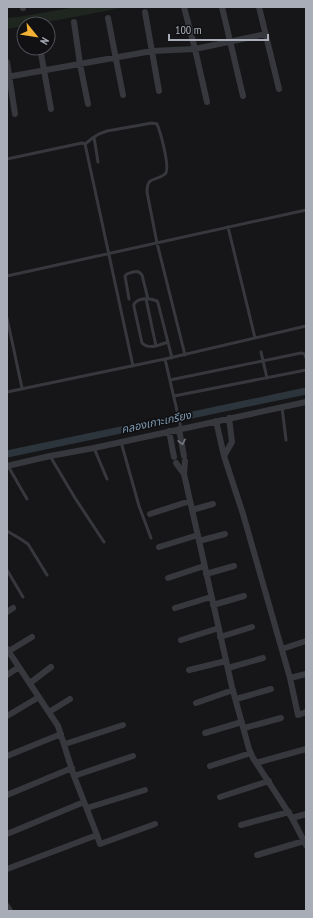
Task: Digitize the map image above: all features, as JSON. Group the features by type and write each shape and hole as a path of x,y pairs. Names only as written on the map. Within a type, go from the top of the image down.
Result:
{"street":[{"path":"184,7 207,102"},
{"path":"222,7 243,96"},
{"path":"259,7 279,89"},
{"path":"145,12 159,91"},
{"path":"108,18 123,95"},
{"path":"74,22 88,104"},
{"path":"8,77 152,51 195,49 266,34"},
{"path":"41,56 51,109"},
{"path":"7,62 8,77 15,114"},
{"path":"7,466 306,402"},
{"path":"224,456 232,442 229,418"},
{"path":"216,421 224,456 243,514 282,648 298,715 306,712"},
{"path":"180,429 185,458 184,474 204,566 233,690 251,753 289,812 305,843 257,855"},
{"path":"169,431 175,460 184,474"},
{"path":"150,514 190,501"},
{"path":"192,510 213,504"},
{"path":"159,546 225,534"},
{"path":"168,578 204,566"},
{"path":"206,574 234,566"},
{"path":"213,605 244,596"},
{"path":"175,608 212,597"},
{"path":"7,612 13,608"},
{"path":"220,637 252,627"},
{"path":"181,640 218,628"},
{"path":"32,637 8,650 58,726 74,776 100,844 155,824"},
{"path":"282,648 306,641"},
{"path":"228,668 263,658"},
{"path":"188,670 226,661"},
{"path":"7,675 19,667"},
{"path":"30,683 51,667"},
{"path":"290,678 306,674"},
{"path":"236,699 271,689"},
{"path":"196,703 233,690"},
{"path":"7,716 39,697"},
{"path":"49,712 70,699"},
{"path":"205,733 280,718"},
{"path":"65,744 123,725"},
{"path":"7,756 61,734"},
{"path":"256,762 306,749"},
{"path":"210,766 251,753"},
{"path":"74,776 133,756"},
{"path":"7,795 72,768"},
{"path":"220,797 269,781"},
{"path":"7,834 85,805 144,790"},
{"path":"241,825 289,812"},
{"path":"292,818 306,814"},
{"path":"7,869 96,835"},
{"path":"7,906 10,911"}],"lane":[{"path":"7,159 82,143 85,144 94,137 107,131 152,123 158,125 167,164 167,171 165,174 149,182 147,192 157,243 185,355"},
{"path":"94,137 98,162"},
{"path":"85,144 133,366"},
{"path":"7,276 306,210"},
{"path":"228,227 255,338"},
{"path":"129,299 125,276 137,271 140,272 142,275 156,346"},
{"path":"168,342 151,347 142,343 134,307 136,301 151,299 157,301 168,342 172,358"},
{"path":"7,318 22,388"},
{"path":"7,392 172,358 306,326"},
{"path":"261,352 267,378"},
{"path":"170,380 301,353 304,353 306,358"},
{"path":"165,359 180,429"},
{"path":"174,396 306,370"},
{"path":"282,407 286,440"},
{"path":"121,442 139,506 151,538"},
{"path":"94,448 107,479"},
{"path":"50,456 74,498 104,542"},
{"path":"7,466 27,499"},
{"path":"7,531 28,544 47,575"},
{"path":"7,570 23,597"}],"shaded area":[{"path":"76,7 127,7 56,20 56,16 24,16"},
{"path":"16,17 16,27 7,29 7,18"}],"waterway":[{"name":"คลองเกาะเกรียง","path":"7,454 306,391"}]}
